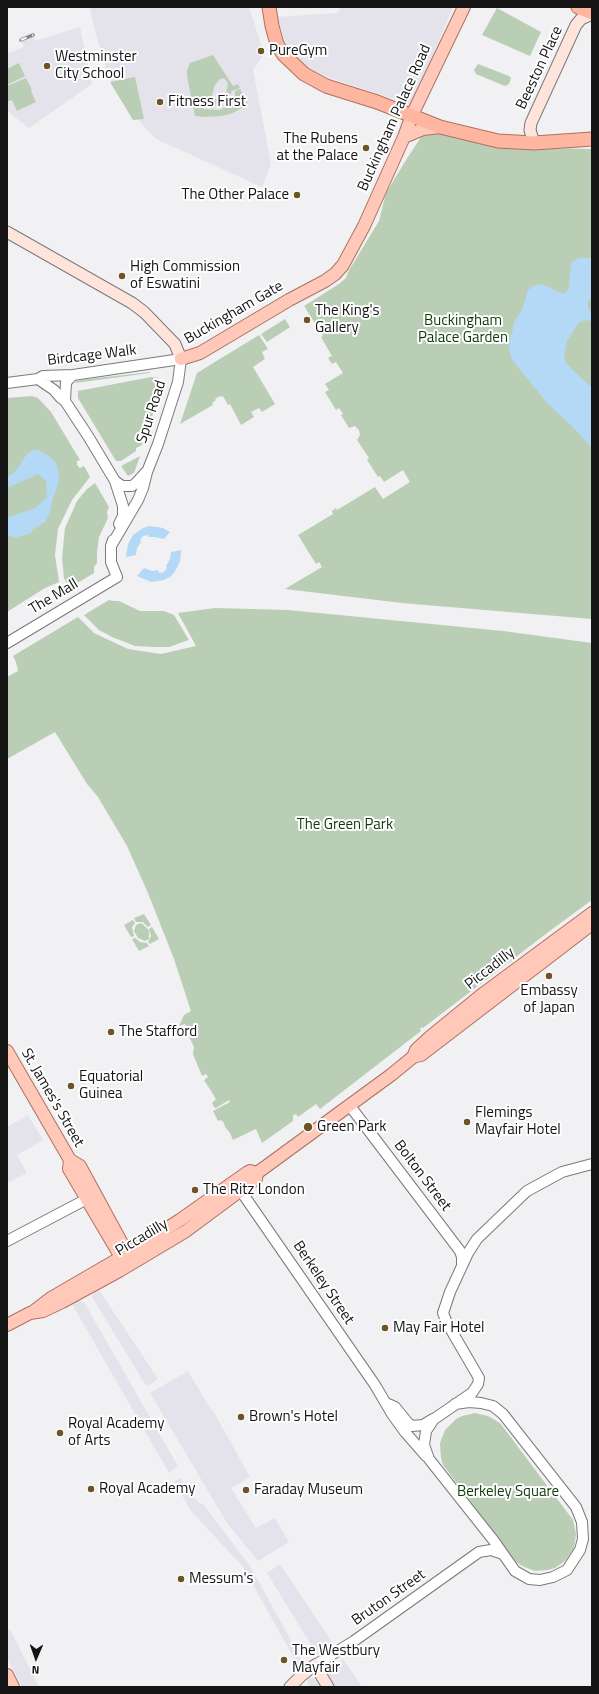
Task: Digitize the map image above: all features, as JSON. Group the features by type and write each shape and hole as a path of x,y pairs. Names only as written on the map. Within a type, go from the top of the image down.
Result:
{"highway":[{"path":"269,7 277,44 292,65 304,74 326,86 377,102 440,127 498,140 534,143 592,139"},
{"path":"578,7 592,13"},
{"path":"591,7 592,13"}],"main road":[{"name":"Buckingham Palace Road","path":"356,242 404,137 412,115 464,7"},
{"name":"Beeston Place","path":"534,143 530,130 530,123 576,25 592,13"},
{"path":"404,137 423,129 440,127"},
{"name":"Buckingham Gate","path":"7,232 132,303 144,312 175,344 181,359 200,353 288,300 331,277 343,265 356,242"},
{"name":"Piccadilly","path":"7,1324 32,1313 43,1311 62,1302 128,1260 186,1231 238,1185 256,1179 257,1173 350,1106 413,1056 416,1050 430,1037 479,997 592,913"},
{"name":"Piccadilly","path":"413,1056 421,1056 592,924"},
{"name":"St. James's Street","path":"7,1051 70,1160 80,1166 89,1193 128,1260"},
{"path":"290,1687 314,1665 328,1687"},
{"path":"7,1675 13,1687"}],"street":[{"name":"Birdcage Walk","path":"7,383 38,379 43,376 73,375 181,359"},
{"name":"Spur Road","path":"111,546 138,500 143,488 147,472 158,444 178,382 181,359"},
{"path":"65,400 66,382 73,375"},
{"path":"38,379 65,400 115,482 122,502 123,516 111,546"},
{"path":"115,482 122,486 132,486 147,472"},
{"name":"The Mall","path":"7,643 116,577 111,562 111,546"},
{"name":"Bolton Street","path":"350,1106 460,1251 462,1257 461,1267"},
{"path":"455,1404 469,1402 481,1403 492,1406 503,1414 576,1507 588,1539 570,1568 554,1577 546,1579 530,1579 515,1571 428,1459 425,1451 424,1439 428,1425 434,1419 475,1389 479,1378 446,1323 443,1313 461,1267 477,1239 528,1191 562,1172 592,1164"},
{"name":"Berkeley Street","path":"238,1185 330,1318 392,1414 428,1459"},
{"path":"7,1241 89,1193"},
{"name":"Berkeley Street","path":"386,1403 395,1407 412,1426 423,1425 434,1419"},
{"path":"479,1552 485,1542 486,1532"},
{"path":"479,1552 491,1550 503,1554"},
{"name":"Bruton Street","path":"314,1665 358,1638 479,1552"}],"shaded area":[{"path":"90,7 249,7 264,54 253,70 271,164 262,187 156,139 152,135 122,102 108,75 93,24"},
{"path":"340,7 453,7 411,107 391,98 315,73 305,67 288,49 277,17 338,13"},
{"name":"Westminster City School","path":"80,27 92,84 29,128 7,111 7,54 24,47 20,37 28,34 33,33 35,41"},
{"path":"28,1115 43,1140 17,1155 27,1173 7,1183 7,1127"},
{"path":"99,1290 158,1379 149,1385 145,1384 92,1297 93,1294"},
{"path":"79,1301 84,1302 178,1466 169,1473 72,1304"},
{"path":"188,1371 211,1410 212,1409 250,1477 231,1488 256,1528 275,1518 289,1542 258,1561 227,1523 150,1393"},
{"path":"180,1478 197,1501 204,1505 250,1566 303,1662 299,1667 243,1567 191,1511 174,1481"},
{"path":"280,1564 334,1645 317,1655 267,1573"},
{"path":"10,1629 39,1687 22,1687 7,1658 7,1631"},
{"path":"343,1659 362,1687 335,1687 326,1671"},
{"path":"309,1678 314,1678 320,1687 310,1687 307,1682"}],"green space":[{"path":"497,8 541,32 530,56 482,35"},
{"path":"213,55 233,86 238,84 240,88 232,91 227,100 219,105 202,102 199,105 193,101 195,103 204,109 220,110 232,103 235,98 235,91 240,89 248,104 233,113 222,116 195,116 187,76 187,70 190,63","holes":["224,78 228,83 226,94 220,99 211,99 215,85 220,79"]},
{"path":"19,63 25,76 7,85 7,69"},
{"path":"478,64 509,76 511,78 509,84 505,86 476,74 474,70"},
{"path":"135,77 144,119 133,120 110,82"},
{"path":"26,78 36,102 17,111 12,100 7,102 7,86"},
{"name":"Buckingham Palace Garden","path":"432,132 504,147 592,149 592,619 402,603 285,589 322,567 319,562 316,564 298,535 333,514 332,511 336,508 337,510 375,487 383,499 410,482 403,470 384,482 380,476 378,477 367,460 369,458 357,440 360,435 359,430 355,426 349,428 341,415 343,414 339,408 336,410 325,392 329,390 325,384 343,373 336,362 332,364 328,358 332,356 321,337 323,336 304,306 346,278 348,272 379,221 386,193 423,134"},
{"path":"285,319 290,327 267,342 261,334"},
{"path":"259,335 268,349 262,352 265,359 253,367 275,404 262,412 259,408 251,412 254,417 241,425 230,404 228,405 223,396 220,396 215,399 216,400 212,403 213,405 180,424 197,373"},
{"path":"150,372 75,383 77,381 89,379"},
{"path":"151,377 159,378 156,382 159,385 162,382 163,386 142,445 136,448 136,451 121,461 116,461 78,398 78,391"},
{"path":"32,396 38,398 51,412 80,460 77,461 77,465 80,468 84,466 90,477 72,500 58,529 55,555 59,582 45,588 7,612 7,398"},
{"path":"140,456 134,473 128,476 121,466"},
{"path":"95,483 109,507 107,512 108,518 99,537 97,563 94,567 94,573 69,588 64,578 62,558 65,528 77,501 87,489"},
{"path":"109,600 119,601 140,611 164,611 174,615 189,640 169,647 155,647 135,646 112,637 99,630 84,615"},
{"name":"The Green Park","path":"215,608 288,610 503,631 592,643 592,900 423,1028 422,1027 420,1029 421,1031 320,1109 316,1104 298,1117 296,1114 293,1115 293,1121 262,1143 256,1129 233,1140 224,1123 221,1120 218,1121 213,1111 230,1102 229,1100 216,1108 214,1107 212,1103 216,1099 204,1080 208,1077 206,1074 202,1076 193,1054 194,1047 187,1032 180,1029 186,1026 185,1024 179,1026 184,1015 191,1011 174,959 148,893 127,846 98,797 87,784 55,732 7,759 7,677 18,671 13,656 78,617 94,633 128,649 161,654 196,646 178,613"},
{"path":"144,914 151,925 148,927 143,922 136,922 134,918"},
{"path":"133,920 135,923 132,927 134,936 131,937 124,925"},
{"path":"141,923 148,929 149,932 149,939 145,941 138,938 134,931 136,925"},
{"path":"152,927 159,939 150,944 148,942 151,936 149,929"},
{"path":"135,938 140,942 147,943 149,946 139,951 132,939"},
{"name":"Berkeley Square","path":"475,1413 488,1416 500,1423 573,1520 576,1534 574,1548 566,1560 555,1568 535,1571 516,1562 443,1465 440,1443 445,1430 456,1419"}],"water":[{"path":"579,258 592,258 592,297 588,301 588,308 592,313 592,320 581,321 577,325 567,341 564,356 566,363 592,388 592,448 572,426 548,404 513,361 510,354 509,344 515,320 522,310 528,290 533,286 542,284 563,294 567,291 569,286 571,263"},
{"path":"33,450 37,450 49,456 56,463 59,474 58,485 53,498 50,513 45,522 32,530 31,533 14,538 12,536 7,537 7,518 35,508 47,497 46,481 38,474 7,488 7,477 15,472 27,454"},
{"path":"150,526 163,528 170,532 164,539 149,537 148,535 143,536 137,548 136,555 126,557 128,544 133,535 143,528"},
{"path":"181,550 180,562 170,577 164,580 151,582 137,576 144,568 152,571 158,570 159,573 164,572 167,568 166,566 170,559 171,552"}],"railway":[{"path":"21,40 33,35"}],"place":[{"name":"PureGym","path":"261,51"},
{"name":"Westminster City School","path":"47,66"},
{"name":"Fitness First","path":"160,102"},
{"name":"The Rubens at the Palace","path":"366,148"},
{"name":"The Other Palace","path":"297,195"},
{"name":"High Commission of Eswatini","path":"122,276"},
{"name":"The King's Gallery","path":"307,320"},
{"name":"Embassy of Japan","path":"549,976"},
{"name":"The Stafford","path":"111,1032"},
{"name":"Equatorial Guinea","path":"71,1086"},
{"name":"Flemings Mayfair Hotel","path":"467,1122"},
{"name":"Green Park","path":"308,1127"},
{"name":"The Ritz London","path":"195,1190"},
{"name":"May Fair Hotel","path":"385,1328"},
{"name":"Brown's Hotel","path":"241,1417"},
{"name":"Royal Academy of Arts","path":"60,1433"},
{"name":"Royal Academy","path":"91,1489"},
{"name":"Faraday Museum","path":"246,1490"},
{"name":"Messum's","path":"181,1579"},
{"name":"The Westbury Mayfair","path":"284,1660"}]}
